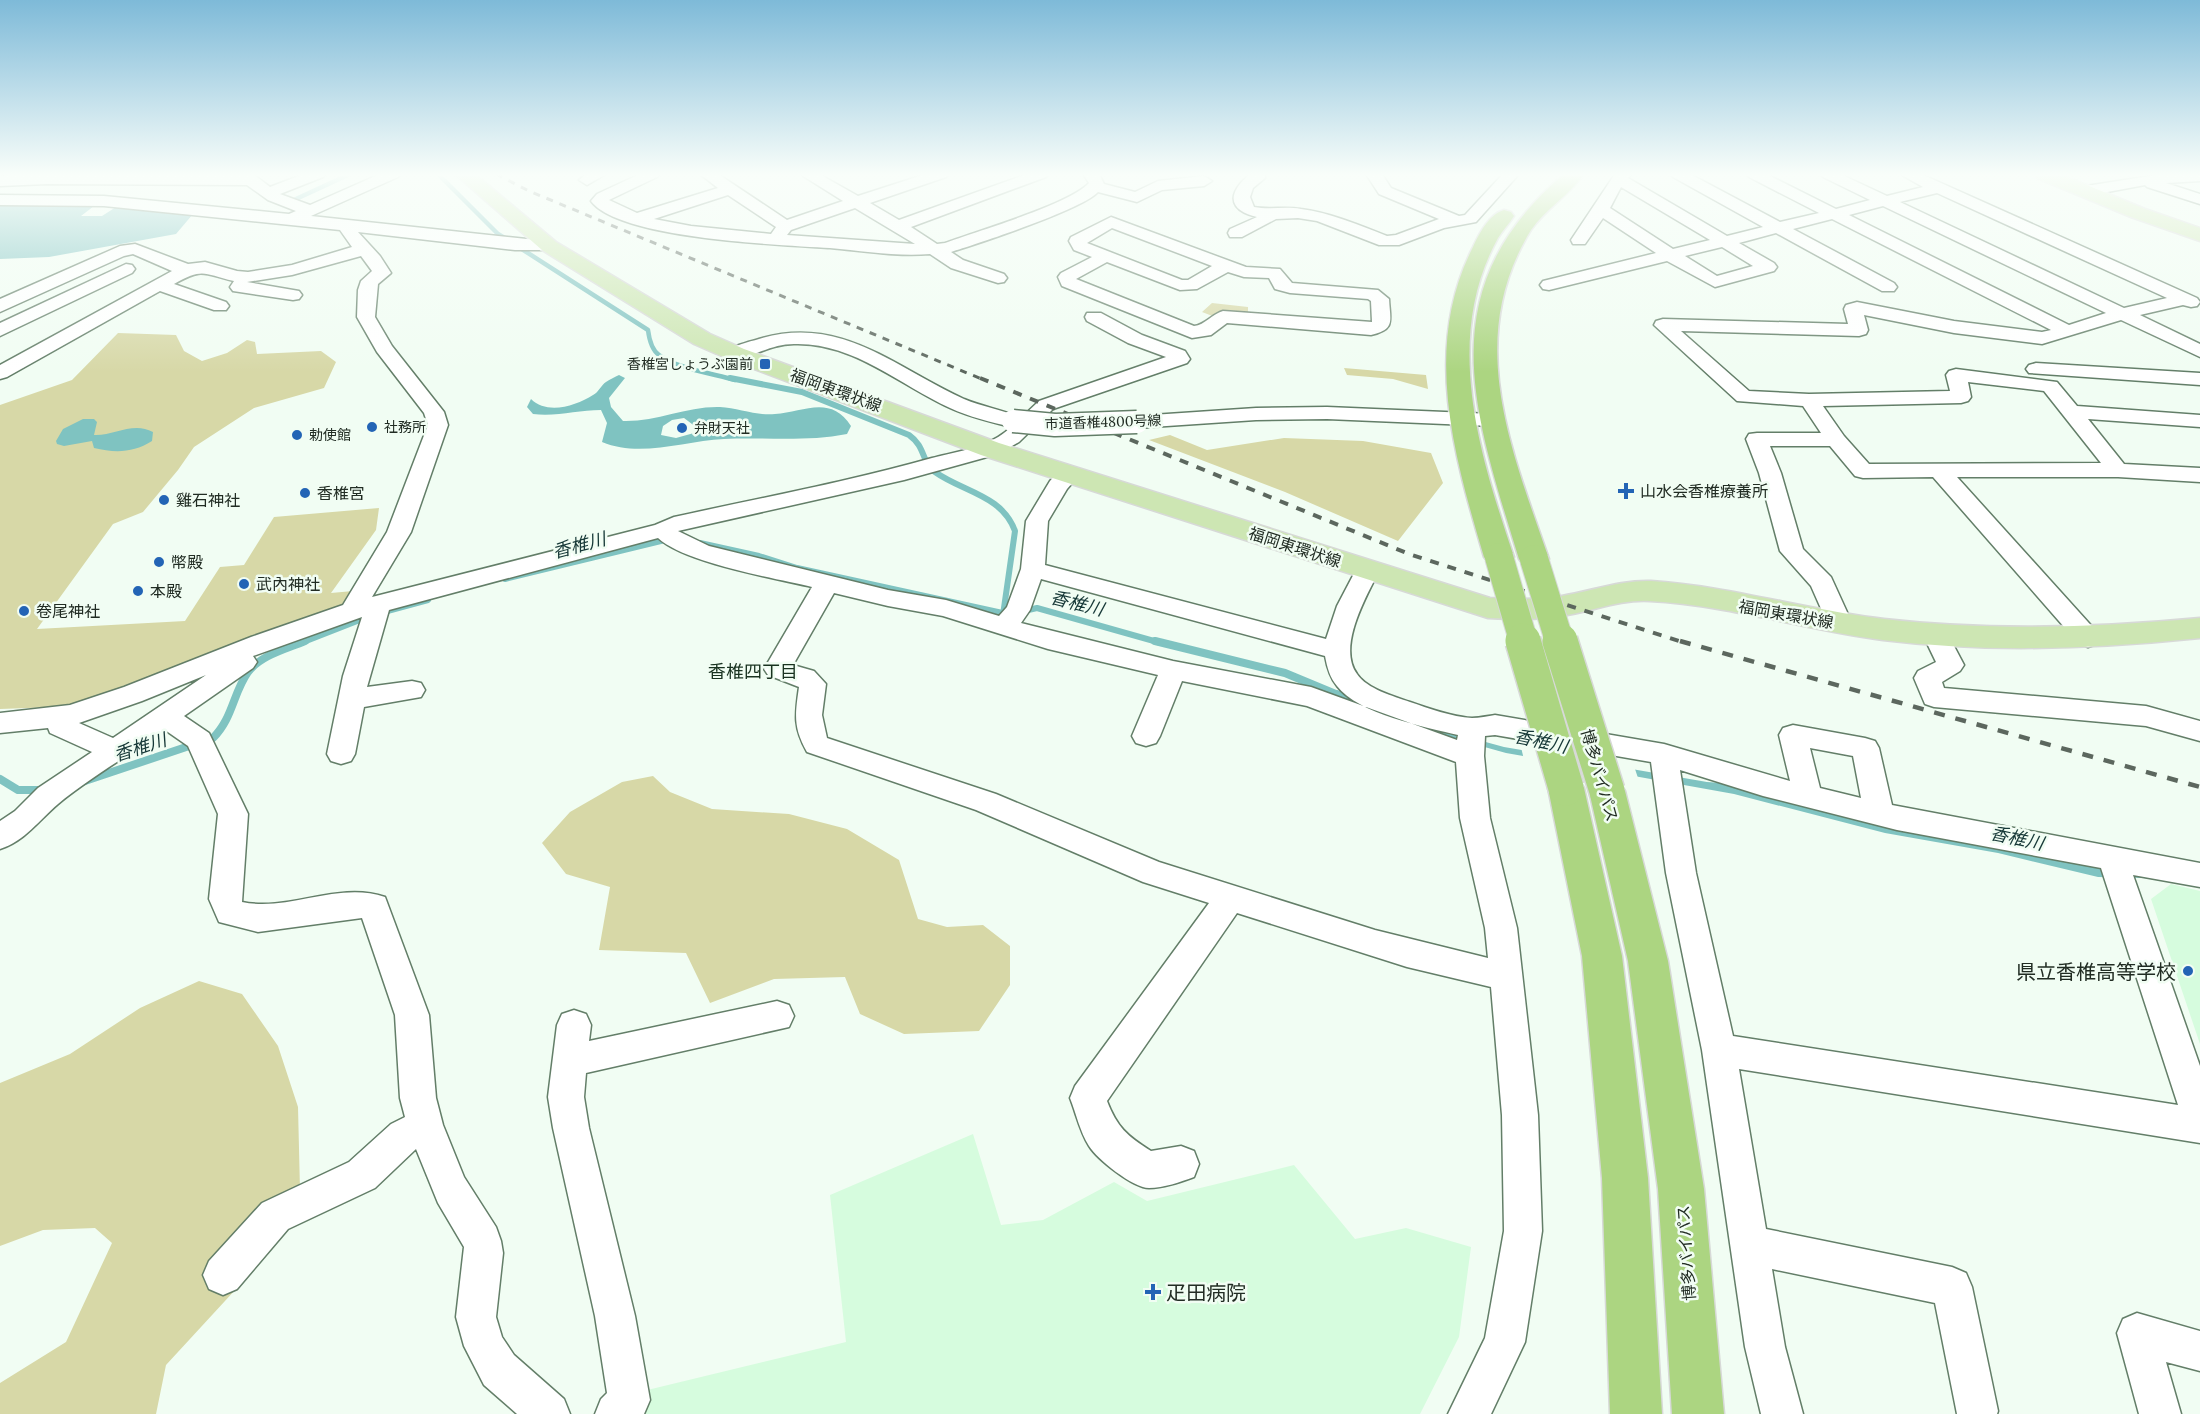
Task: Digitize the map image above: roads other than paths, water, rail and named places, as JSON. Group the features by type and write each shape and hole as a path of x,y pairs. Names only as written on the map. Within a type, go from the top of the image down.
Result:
{"highway":[{"name":"博多バイパス","path":"1488,240 1476,259 1461,304 1455,363 1460,418 1471,470 1499,558 1648,961 1681,1190 1698,1414"},
{"name":"博多バイパス","path":"1515,240 1501,263 1487,308 1484,366 1491,420 1534,559 1586,790 1625,1178 1635,1414"}],"main road":[{"name":"福岡東環状線","path":"542,240 702,339 736,354 990,449 1488,608 1534,609 1561,606 1612,594 1648,591 1839,623 1936,635 2026,639 2088,638 2200,628"}],"street":[{"path":"352,611 399,532 438,425 434,412 384,348 366,317 367,290 370,281 382,273 376,261 356,240"},
{"path":"471,240 549,246"},
{"path":"850,240 936,250 964,240"},
{"path":"920,240 957,264 998,278"},
{"path":"1079,240 1077,241 1080,246 1180,285 1191,285 1227,265"},
{"path":"1106,256 1067,276 1068,282 1192,332 1204,331 1223,317 1371,329 1380,325 1380,299 1372,294 1290,288 1281,285 1281,279 1274,273 1244,272 1160,240"},
{"path":"1383,240 1399,240"},
{"path":"1647,240 1715,282 1768,267 1721,240"},
{"path":"1549,285 1732,240"},
{"path":"1802,240 1888,287"},
{"path":"1884,240 2067,332"},
{"path":"1967,240 2200,351"},
{"path":"2053,240 2193,303"},
{"path":"0,306 120,251 135,249 186,270"},
{"path":"159,285 220,308 243,282 365,249"},
{"path":"0,329 151,256"},
{"path":"0,373 186,270 198,266 210,266 243,282 293,295"},
{"path":"2118,470 2050,386 1956,375 1961,397 1809,400 1744,398 1663,325 1859,330 1853,309 1857,308 1954,327 2042,338 2122,314 2193,303"},
{"path":"5,728 72,715 134,694 261,643 352,611 663,530 674,524 903,473 990,449 1012,438 1046,405 1180,359 1178,355 1135,339 1094,317"},
{"path":"0,319 4,324 0,329"},
{"path":"1320,346 1323,326"},
{"name":"市道香椎4800号線","path":"736,354 776,340 795,337 816,338 839,344 896,370 954,402 982,414 1013,421 1055,425 1256,414 1326,413 1491,420"},
{"path":"2036,369 2200,379"},
{"path":"1809,400 1836,440 1863,471 2118,470 2200,474"},
{"path":"2071,412 2200,421"},
{"path":"1836,440 1757,439 1770,473 1792,551 1822,583 1839,623"},
{"path":"1939,471 2088,638"},
{"path":"1009,620 1033,569 1037,521 1058,486 1069,474"},
{"path":"663,530 673,539 701,552 904,602 1009,620 1173,670 1319,700 1471,742"},
{"path":"1033,569 1339,651"},
{"path":"1367,571 1344,620 1337,644 1339,665 1347,681 1367,696 1439,720 1471,742"},
{"path":"827,583 777,669 805,678 813,684 807,709 812,738 817,745 986,802 1154,873 1179,878 1231,897 1454,967 1506,976"},
{"path":"341,754 351,699 378,604"},
{"path":"1936,635 1951,665 1927,678 1934,697 2146,716 2200,731"},
{"path":"0,837 25,819 48,796 243,663 261,643"},
{"path":"1146,736 1173,670"},
{"path":"1319,700 1327,686 1347,681"},
{"path":"351,699 412,690"},
{"path":"164,716 199,740 233,814 225,899 230,913 258,919 355,904 374,906 412,1015 418,1098 425,1125 451,1190 482,1241 484,1253 476,1317 484,1346 499,1370 549,1414"},
{"path":"58,717 60,726 114,750"},
{"path":"1471,742 1495,725 1664,754 1763,785 1879,813 2112,856 2200,875"},
{"path":"1809,796 1793,735 1865,748 1879,813"},
{"path":"1469,1414 1505,1342 1523,1231 1520,1114 1501,928 1475,818 1471,742"},
{"path":"1664,754 1681,873 1719,1050 1766,1347 1782,1414"},
{"path":"2112,856 2200,1118"},
{"path":"1181,1164 1147,1170 1119,1151 1102,1134 1088,1098 1231,897"},
{"path":"616,1414 628,1400 628,1385 615,1316 571,1128 566,1097 572,1043 777,1016"},
{"path":"1719,1050 2200,1126"},
{"path":"223,1275 275,1216 362,1175 405,1136 425,1125"},
{"path":"1751,1245 1952,1287 1977,1411"},
{"path":"2160,1414 2137,1333 2200,1351"}],"water":[{"path":"0,240 143,240 49,257 0,259"},
{"path":"619,375 625,378 609,398 611,407 623,421 635,421 708,407 768,414 816,407 835,410 851,426 847,434 832,436 801,439 724,439 631,449 602,442 607,423 601,410 542,415 533,414 527,407 531,399 545,407 553,408 578,403 595,394 604,383","holes":["684,418 696,427 694,433 676,438 661,435 663,426 672,420"]},
{"path":"83,419 94,419 97,422 94,435 138,428 153,432 152,441 131,450 117,451 94,448 92,441 64,446 57,444 56,441 63,429"},
{"path":"1337,690 1438,729 1504,747 1707,782 1737,784 2200,877 2200,887 2144,878 2098,877 1998,853 1885,833 1734,794 1506,753 1438,734 1332,696 1331,692"}],"waterway":[{"path":"517,246 648,330 654,350 666,360 735,380"},
{"path":"730,378 802,392 909,435 918,444 927,464 935,472 1001,509 1015,531 1003,613"},
{"name":"香椎川","path":"505,579 669,539"},
{"name":"香椎川","path":"700,543 759,556 797,568 1003,613"},
{"name":"香椎川","path":"380,613 428,600"},
{"name":"香椎川","path":"1024,611 1037,608 1161,643"},
{"name":"香椎川","path":"301,643 370,616"},
{"name":"香椎川","path":"82,782 213,738 225,722 239,688 253,666 274,653 305,641"},
{"name":"香椎川","path":"1155,641 1285,673 1338,695"},
{"name":"香椎川","path":"0,779 18,790 45,790"}],"railway":[{"path":"647,240 984,380"},
{"path":"980,378 1409,554 1685,643"},
{"path":"1680,641 2200,787"}],"place":[{"name":"香椎宮しょうぶ園前","path":"765,364"},
{"name":"社務所","path":"372,427"},
{"name":"弁財天社","path":"682,428"},
{"name":"勅使館","path":"297,435"},
{"name":"山水会香椎療養所","path":"1626,491"},
{"name":"香椎宮","path":"305,493"},
{"name":"雞石神社","path":"164,500"},
{"name":"幣殿","path":"159,562"},
{"name":"武內神社","path":"244,584"},
{"name":"本殿","path":"138,591"},
{"name":"卷尾神社","path":"24,611"},
{"name":"県立香椎高等学校","path":"2188,971"},
{"name":"疋田病院","path":"1153,1292"}],"district":[{"name":"香椎四丁目","path":"753,671"}]}
